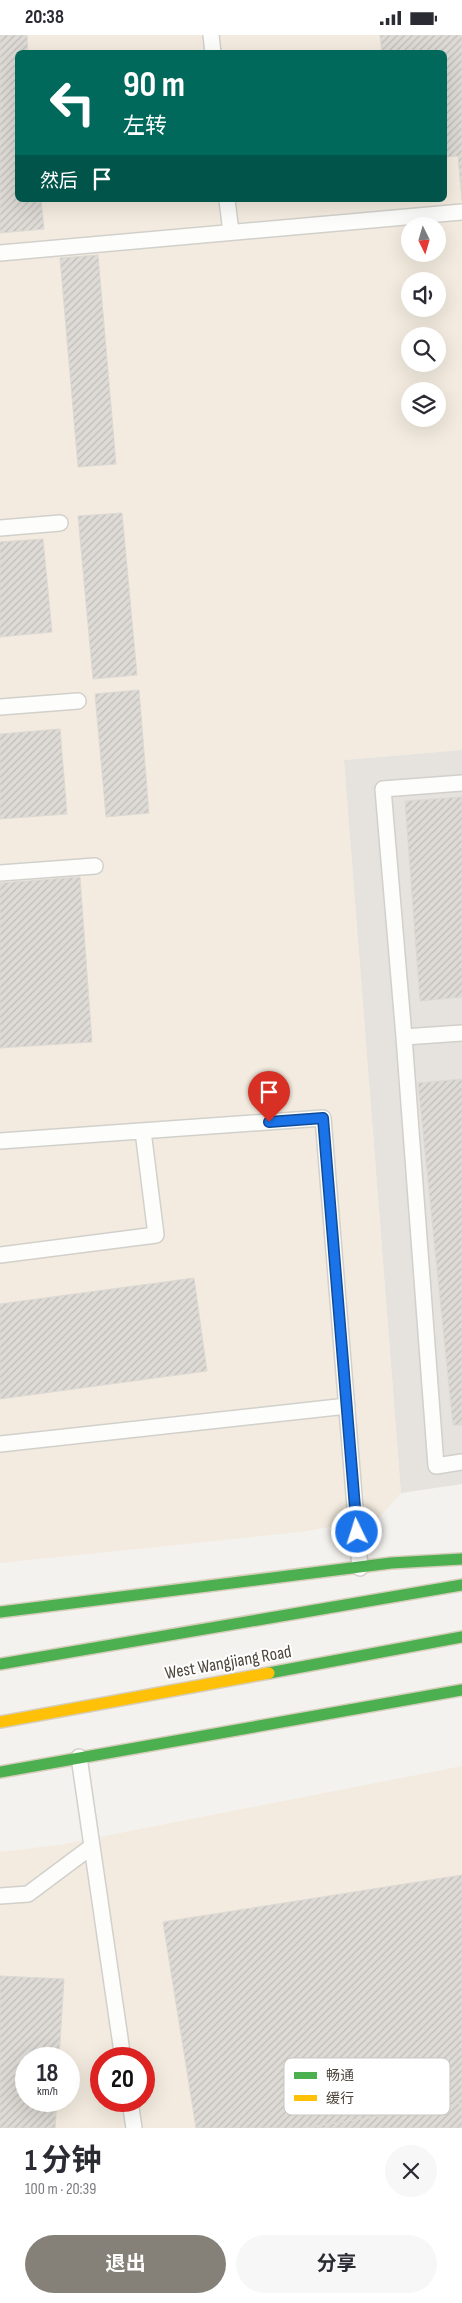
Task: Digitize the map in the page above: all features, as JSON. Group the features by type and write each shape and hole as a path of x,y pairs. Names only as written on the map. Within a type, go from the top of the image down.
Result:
{"main road":[{"path":"0,1612 391,1563 462,1559"},
{"name":"West Wangjiang Road","path":"0,1664 462,1585"},
{"name":"West Wangjiang Road","path":"0,1722 462,1637"},
{"path":"0,1772 462,1690"}],"lane":[{"path":"211,35 213,50"},
{"path":"227,202 231,232"},
{"path":"0,253 462,212"},
{"path":"0,528 60,523"},
{"path":"0,707 78,701"},
{"path":"462,783 383,789 404,1037 436,1466 462,1462"},
{"path":"0,873 95,866"},
{"path":"404,1037 462,1033"},
{"path":"0,1141 323,1118 360,1568"},
{"path":"0,1255 156,1235 143,1131"},
{"path":"0,1444 347,1406"},
{"path":"79,1757 121,2047"},
{"path":"0,1895 28,1893 91,1847"},
{"path":"132,2112 134,2128"}],"shaded area":[{"path":"0,35 462,35 462,750 344,760 401,1493 378,1519 301,1532 0,1563"},
{"path":"462,750 462,1484 401,1493 344,760"},
{"path":"462,1766 462,2128 0,2128 0,1852 64,1844"}],"building":[{"path":"0,35 27,35 28,50 15,50 15,202 41,202 44,229 0,233"},
{"path":"380,35 462,35 462,201 458,156 447,157 447,50 382,50"},
{"path":"98,255 116,464 78,467 60,258"},
{"path":"122,513 137,675 93,679 78,516"},
{"path":"43,539 52,632 0,637 0,542"},
{"path":"139,690 149,813 106,817 95,694"},
{"path":"60,729 67,814 0,819 0,734"},
{"path":"462,797 462,997 420,1001 405,801"},
{"path":"80,877 92,1042 0,1048 0,883"},
{"path":"462,1079 462,1425 453,1425 418,1083"},
{"path":"194,1278 207,1371 0,1399 0,1304"},
{"path":"462,1875 462,2103 450,2105 450,2058 284,2058 284,2115 386,2115 303,2128 196,2128 163,1922"},
{"path":"0,1976 64,1979 60,2047 15,2047 15,2112 56,2112 55,2128 0,2128"},
{"path":"462,2103 462,2128 303,2128 386,2115 450,2115 450,2105"}],"traffic: fast":[{"path":"0,1612 391,1563 462,1559"},
{"path":"0,1664 462,1585"},
{"path":"269,1673 462,1637"},
{"path":"0,1772 462,1690"}],"traffic: slow":[{"path":"0,1722 269,1673"}],"route":[{"path":"269,1122 323,1118 357,1532"}]}
